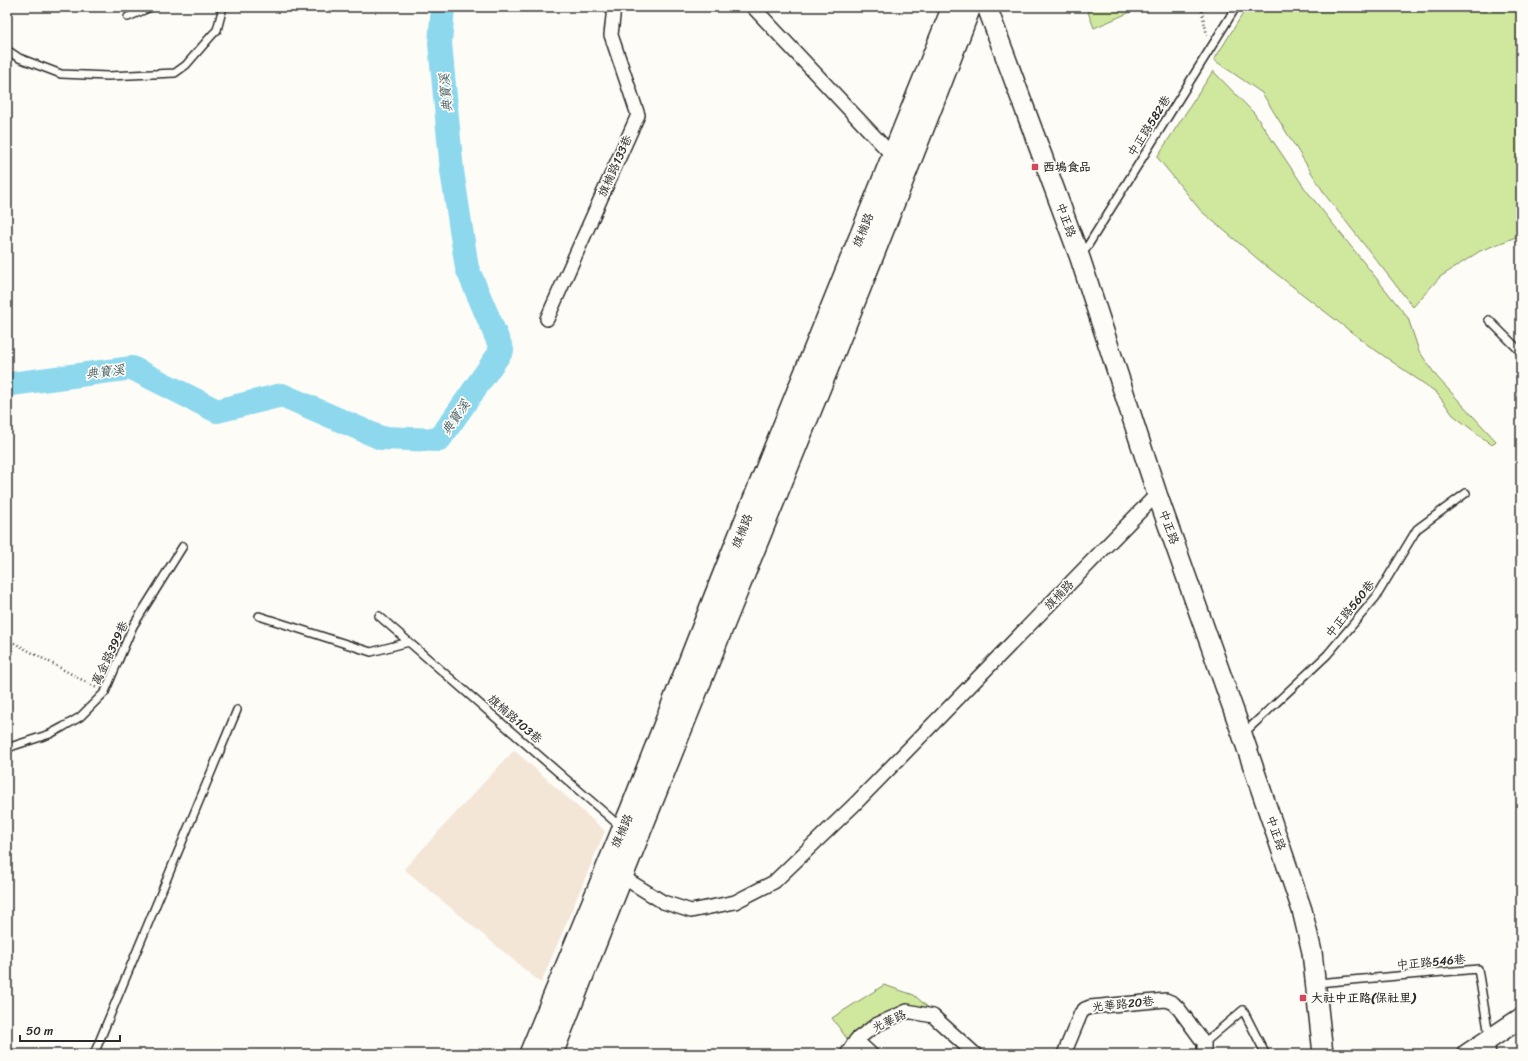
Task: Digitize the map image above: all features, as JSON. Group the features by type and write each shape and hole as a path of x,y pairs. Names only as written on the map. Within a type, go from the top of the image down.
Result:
{"main road":[{"name":"旗楠路","path":"901,161 953,7"},
{"name":"旗楠路","path":"552,1054 621,876 629,834 631,810 725,571 901,161 970,7"},
{"name":"中正路","path":"988,7 1080,258 1157,494 1242,734 1302,910 1312,952 1322,1054"},
{"name":"旗楠路","path":"530,1054 629,834"},
{"path":"1467,1054 1491,1047 1521,1018"}],"street":[{"name":"旗楠路133巷","path":"547,319 638,115 611,35 614,7"},
{"path":"753,7 901,161"},
{"name":"旗楠路","path":"621,876 664,902 691,911 735,902 774,882 855,804 1157,494"},
{"name":"光華路20巷","path":"1064,1054 1081,1012 1084,1009 1090,1007 1166,1000 1173,1002 1179,1008 1204,1048"},
{"name":"光華路","path":"847,1054 856,1040 876,1025 907,1011 933,1016 975,1054"},
{"path":"856,1040 872,1054"}],"lane":[{"path":"128,17 151,7"},
{"path":"7,50 19,58 61,74 108,76 175,73 186,65 218,30 223,7"},
{"name":"中正路582巷","path":"1080,258 1236,7"},
{"path":"1489,320 1521,352"},
{"name":"中正路560巷","path":"1242,734 1327,655 1376,597 1416,529 1466,493"},
{"name":"萬金路399巷","path":"7,749 50,734 80,717 104,692 133,626 184,546"},
{"path":"259,616 371,652 409,642"},
{"name":"旗楠路103巷","path":"379,616 629,834"},
{"path":"94,1054 238,710"},
{"name":"中正路546巷","path":"1315,983 1478,969 1491,1047"},
{"path":"1204,1048 1243,1010 1264,1051"}],"path":[{"path":"1201,7 1210,49"},
{"path":"7,639 104,692"}],"shaded area":[{"path":"514,750 605,831 541,983 404,869"}],"green space":[{"path":"1086,7 1142,7 1094,28"},
{"path":"1247,7 1521,7 1521,235 1480,251 1440,277 1413,307 1326,196 1262,93 1214,60"},
{"path":"1213,71 1254,113 1306,190 1408,318 1419,351 1437,377 1496,441 1492,445 1453,415 1436,392 1368,345 1265,265 1201,211 1157,157"},
{"path":"884,985 914,995 931,1010 910,1008 850,1043 832,1018"}],"waterway":[{"name":"典寶溪","path":"7,383 11,384 132,368 217,411 282,395 381,438 439,440 502,350 467,268 452,171 440,43 443,7"}],"place":[{"name":"西塢食品","path":"1035,167"},
{"name":"大社中正路(保社里)","path":"1303,998"}]}
